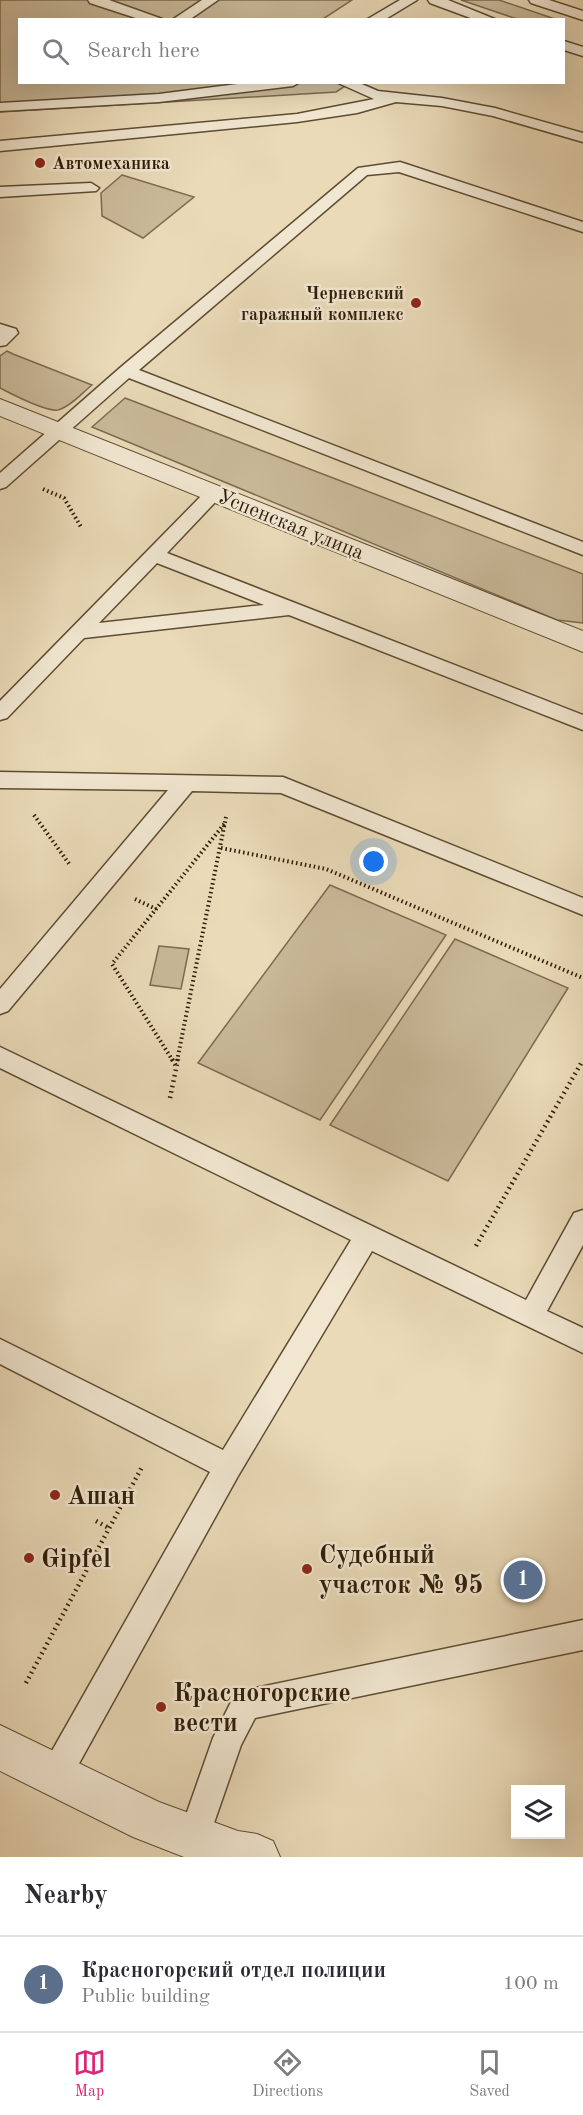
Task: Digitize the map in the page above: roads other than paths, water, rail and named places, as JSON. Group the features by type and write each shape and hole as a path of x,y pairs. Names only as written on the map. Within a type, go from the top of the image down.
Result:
{"street":[{"name":"Успенская улица","path":"0,407 583,642"},
{"path":"0,1747 149,1821 248,1855"}],"lane":[{"path":"95,0 152,18"},
{"path":"182,18 211,0"},
{"path":"377,18 410,0"},
{"path":"435,0 484,18"},
{"path":"536,0 583,16"},
{"path":"565,45 583,52"},
{"path":"0,106 159,98 276,84"},
{"path":"348,84 375,95 418,99 495,112 583,138"},
{"path":"409,84 418,99"},
{"path":"0,146 118,138 278,120 374,105 395,97"},
{"path":"5,479 127,371 363,171 400,167 583,227"},
{"path":"0,192 91,188"},
{"path":"0,330 10,333 0,341"},
{"path":"127,371 583,549"},
{"path":"0,713 214,493"},
{"path":"154,555 583,723"},
{"path":"79,632 292,609"},
{"path":"4,780 283,785 583,907"},
{"path":"0,1005 186,783"},
{"path":"0,1057 532,1314 583,1341"},
{"path":"532,1314 583,1221"},
{"path":"55,1776 228,1467 368,1235"},
{"path":"0,1351 228,1467"},
{"path":"194,1838 228,1738 246,1705 583,1635"}],"place":[{"name":"Автомеханика","path":"40,163"},
{"name":"Черневский гаражный комплекс","path":"416,303"},
{"name":"Ашан","path":"55,1495"},
{"name":"Gipfel","path":"29,1558"},
{"name":"Судебный участок № 95","path":"307,1569"},
{"name":"Красногорский отдел полиции","path":"523,1580"},
{"name":"Красногорские вести","path":"161,1707"}]}
